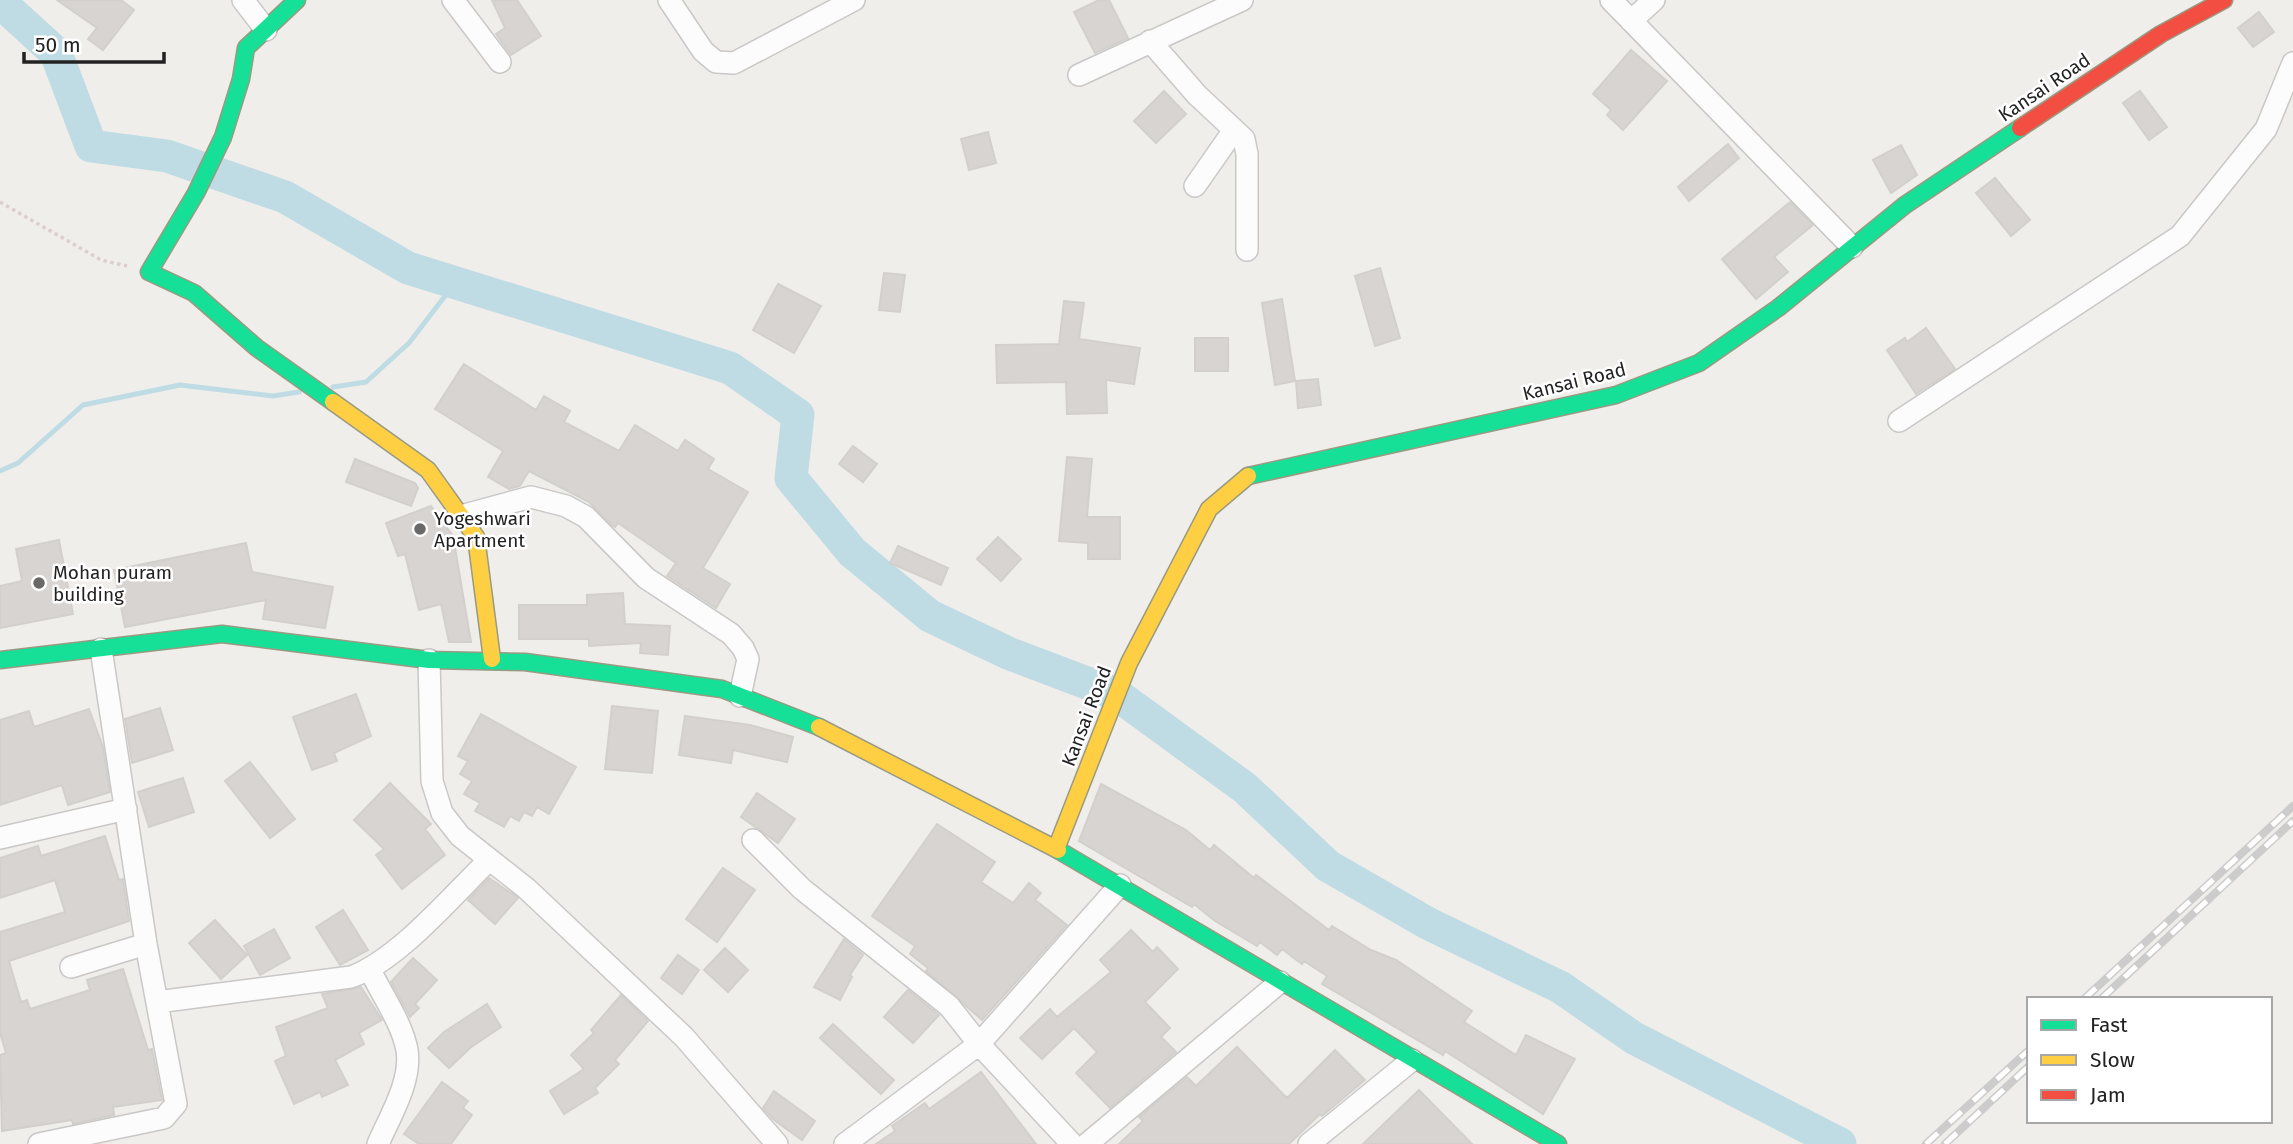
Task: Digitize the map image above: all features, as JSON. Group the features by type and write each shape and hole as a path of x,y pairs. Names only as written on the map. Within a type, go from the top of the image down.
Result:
{"street":[{"path":"243,0 265,30"},
{"path":"296,0 246,48 243,85 223,138 184,217 149,272 170,278 295,374 428,470 476,537 492,659"},
{"path":"453,0 500,62"},
{"path":"669,0 703,51 716,62 734,63 854,0"},
{"path":"1079,75 1242,0"},
{"path":"1611,0 1852,247"},
{"path":"1631,20 1654,0"},
{"name":"Kansai Road","path":"1056,849 1129,663 1209,509 1252,473 1616,395 1699,363 1778,308 1905,205 2161,34 2224,0"},
{"path":"1150,41 1197,94 1244,139 1247,154 1247,250"},
{"path":"1899,421 2180,236 2266,129 2293,63"},
{"path":"1195,186 1234,130"},
{"path":"461,516 531,497 566,506 586,517 646,578 731,634 748,659 740,696"},
{"path":"0,660 222,634 429,660 492,659 722,689 841,736 1056,849 1120,884 1280,982 1558,1144"},
{"path":"39,1144 164,1118 172,1112 177,1098 146,944 101,649"},
{"path":"429,660 432,781 442,814 460,836 488,861 527,889 684,1037 777,1144"},
{"path":"0,838 126,809"},
{"path":"753,840 802,889 949,1006 979,1044 1072,1144"},
{"path":"157,1002 351,977 370,970 488,861"},
{"path":"845,1144 979,1044 1120,884"},
{"path":"71,967 146,944"},
{"path":"370,970 403,1036 407,1051 403,1084 379,1144"},
{"path":"1087,1144 1280,982"},
{"path":"1309,1144 1412,1060"}],"path":[{"path":"0,202 101,260 149,272"}],"building":[{"path":"57,0 121,0 134,10 103,50 88,39 97,28"},
{"path":"492,0 517,0 541,36 511,55 496,34 505,28"},
{"path":"1099,0 1109,0 1128,38 1095,53 1074,12"},
{"path":"2259,12 2274,32 2253,47 2238,28"},
{"path":"1631,50 1667,81 1623,130 1607,115 1611,110 1593,94"},
{"path":"1164,91 1186,114 1156,143 1134,121"},
{"path":"2140,91 2167,127 2149,140 2123,103"},
{"path":"988,132 996,163 969,170 961,139"},
{"path":"1728,144 1739,158 1689,201 1678,187"},
{"path":"1901,145 1917,175 1891,193 1873,160"},
{"path":"1995,178 2030,220 2011,236 1976,193"},
{"path":"1790,202 1813,225 1774,257 1788,272 1756,299 1722,259"},
{"path":"1380,268 1400,338 1375,346 1355,276"},
{"path":"884,273 905,275 900,312 879,310"},
{"path":"778,284 821,306 794,353 753,330"},
{"path":"1282,299 1295,381 1275,385 1262,303"},
{"path":"1064,301 1084,303 1079,339 1140,348 1134,384 1106,380 1107,413 1067,414 1066,382 997,383 996,345 1059,344"},
{"path":"1926,328 1955,369 1916,394 1887,350 1905,338 1907,342"},
{"path":"1195,338 1228,338 1228,371 1195,371"},
{"path":"464,364 536,410 544,396 570,411 564,422 619,451 635,425 678,451 685,440 714,459 708,469 748,492 703,568 730,584 716,608 667,576 676,563 618,523 615,527 612,525 589,502 529,471 520,486 509,489 488,477 503,451 435,409"},
{"path":"1318,379 1321,405 1298,408 1296,381"},
{"path":"853,446 877,464 863,482 839,464"},
{"path":"1067,457 1092,459 1087,517 1120,517 1120,559 1088,559 1088,543 1059,541"},
{"path":"355,459 415,483 418,488 411,506 346,482"},
{"path":"431,506 453,536 471,642 449,642 441,604 419,610 405,554 398,556 386,523"},
{"path":"998,537 1021,559 1001,581 977,559"},
{"name":"Mohan puram building","path":"59,540 73,614 0,628 0,586 22,581 16,549"},
{"path":"246,543 252,572 333,587 325,628 263,619 266,600 125,627 114,570"},
{"path":"898,546 948,568 941,585 890,563"},
{"path":"623,593 625,624 670,626 668,655 640,653 641,643 589,646 589,639 519,639 519,605 587,605 587,595"},
{"path":"356,694 371,736 334,753 337,761 312,770 293,717"},
{"path":"612,706 658,711 652,773 605,769"},
{"path":"160,708 173,750 132,763 125,719"},
{"path":"89,709 103,747 110,792 68,805 62,785 0,805 0,720 29,711 34,727"},
{"path":"481,714 576,767 549,814 537,807 532,816 524,812 519,821 510,816 504,827 475,811 480,803 464,794 472,781 460,774 468,761 458,756"},
{"path":"685,716 750,725 793,737 787,762 733,750 731,763 679,755"},
{"path":"250,762 295,819 270,838 225,781"},
{"path":"183,778 194,812 149,827 138,792"},
{"path":"390,783 431,824 425,829 445,855 402,889 376,855 384,849 354,820"},
{"path":"1101,784 1186,830 1210,850 1214,845 1254,878 1256,875 1329,930 1332,926 1371,950 1396,960 1472,1011 1464,1022 1516,1055 1526,1035 1575,1059 1543,1114 1445,1051 1443,1055 1322,984 1327,976 1304,961 1302,964 1282,949 1277,955 1260,942 1257,946 1215,921 1194,904 1192,907 1079,841"},
{"path":"757,793 795,819 778,843 741,817"},
{"path":"937,824 995,862 981,882 1013,903 1029,883 1041,893 1035,900 1067,925 982,1020 910,954 915,946 872,916"},
{"path":"105,836 119,880 123,879 129,921 9,961 21,1002 27,1000 30,1009 90,990 87,980 123,969 148,1050 152,1049 162,1100 113,1107 114,1115 73,1124 72,1120 2,1131 0,1055 6,1053 0,1033 0,932 65,912 55,880 0,898 0,858 38,846 41,856"},
{"path":"723,868 755,890 717,942 686,919"},
{"path":"489,878 518,898 495,924 468,900"},
{"path":"343,910 368,950 340,965 316,927"},
{"path":"215,920 247,955 221,979 189,943"},
{"path":"274,929 290,958 260,975 244,946"},
{"path":"1131,930 1153,952 1157,947 1178,969 1145,1002 1170,1028 1161,1037 1176,1052 1110,1108 1076,1073 1097,1052 1074,1028 1042,1059 1020,1038 1050,1009 1057,1017 1111,972 1100,960"},
{"path":"844,939 863,955 850,975 852,977 840,1000 814,987"},
{"path":"725,948 748,970 728,992 704,970"},
{"path":"678,955 699,970 682,994 661,978"},
{"path":"413,958 437,980 415,1004 419,1008 410,1017 391,982"},
{"path":"361,987 382,1020 359,1033 364,1044 335,1060 348,1085 322,1097 320,1092 294,1104 275,1061 286,1056 276,1027 328,1008 322,994"},
{"path":"908,990 939,1015 913,1043 884,1017"},
{"path":"621,995 648,1021 615,1060 619,1064 595,1088 598,1093 564,1114 550,1091 584,1069 571,1055 594,1033 591,1030"},
{"path":"487,1004 501,1027 470,1048 449,1068 428,1048 444,1032"},
{"path":"833,1024 894,1080 881,1094 820,1038"},
{"path":"1237,1047 1287,1098 1335,1050 1365,1080 1322,1116 1320,1114 1289,1144 1119,1144 1143,1121 1139,1117 1187,1077 1196,1086"},
{"path":"981,1072 1036,1144 876,1144 895,1131 892,1126 925,1103 929,1109"},
{"path":"442,1082 468,1101 463,1108 472,1115 451,1144 419,1144 404,1134"},
{"path":"1419,1090 1472,1144 1363,1144"},
{"path":"774,1091 815,1121 802,1140 774,1120 763,1108"}],"waterway":[{"path":"0,2 56,53 91,146 167,156 285,197 408,268 730,368 798,415 791,478 852,552 930,616 1008,653 1116,694 1245,788 1328,866 1429,924 1560,987 1634,1038 1840,1144"},
{"path":"333,387 366,382 409,343 455,283"},
{"path":"0,471 18,463 83,405 180,385 273,396 299,392"}],"railway":[{"path":"2086,997 2293,806"},
{"path":"2103,997 2293,821"},
{"path":"1926,1144 2027,1052"},
{"path":"1945,1144 2027,1068"}],"traffic: fast":[{"path":"297,0 246,48 241,79 223,137 196,193 149,272 194,293 257,348 333,402"},
{"path":"1248,476 1616,395 1699,363 1778,308 1905,205 2020,128"},
{"path":"0,660 222,634 429,660 525,662 722,689 819,727"},
{"path":"1058,850 1558,1144"}],"traffic: slow":[{"path":"333,402 428,470 476,537 492,659"},
{"path":"1056,849 1129,663 1209,509 1248,476"},
{"path":"819,727 1058,850"}],"traffic: jam":[{"path":"2020,128 2161,34 2224,0"}],"place":[{"name":"Yogeshwari Apartment","path":"420,529"},
{"name":"Mohan puram building","path":"39,583"}]}
